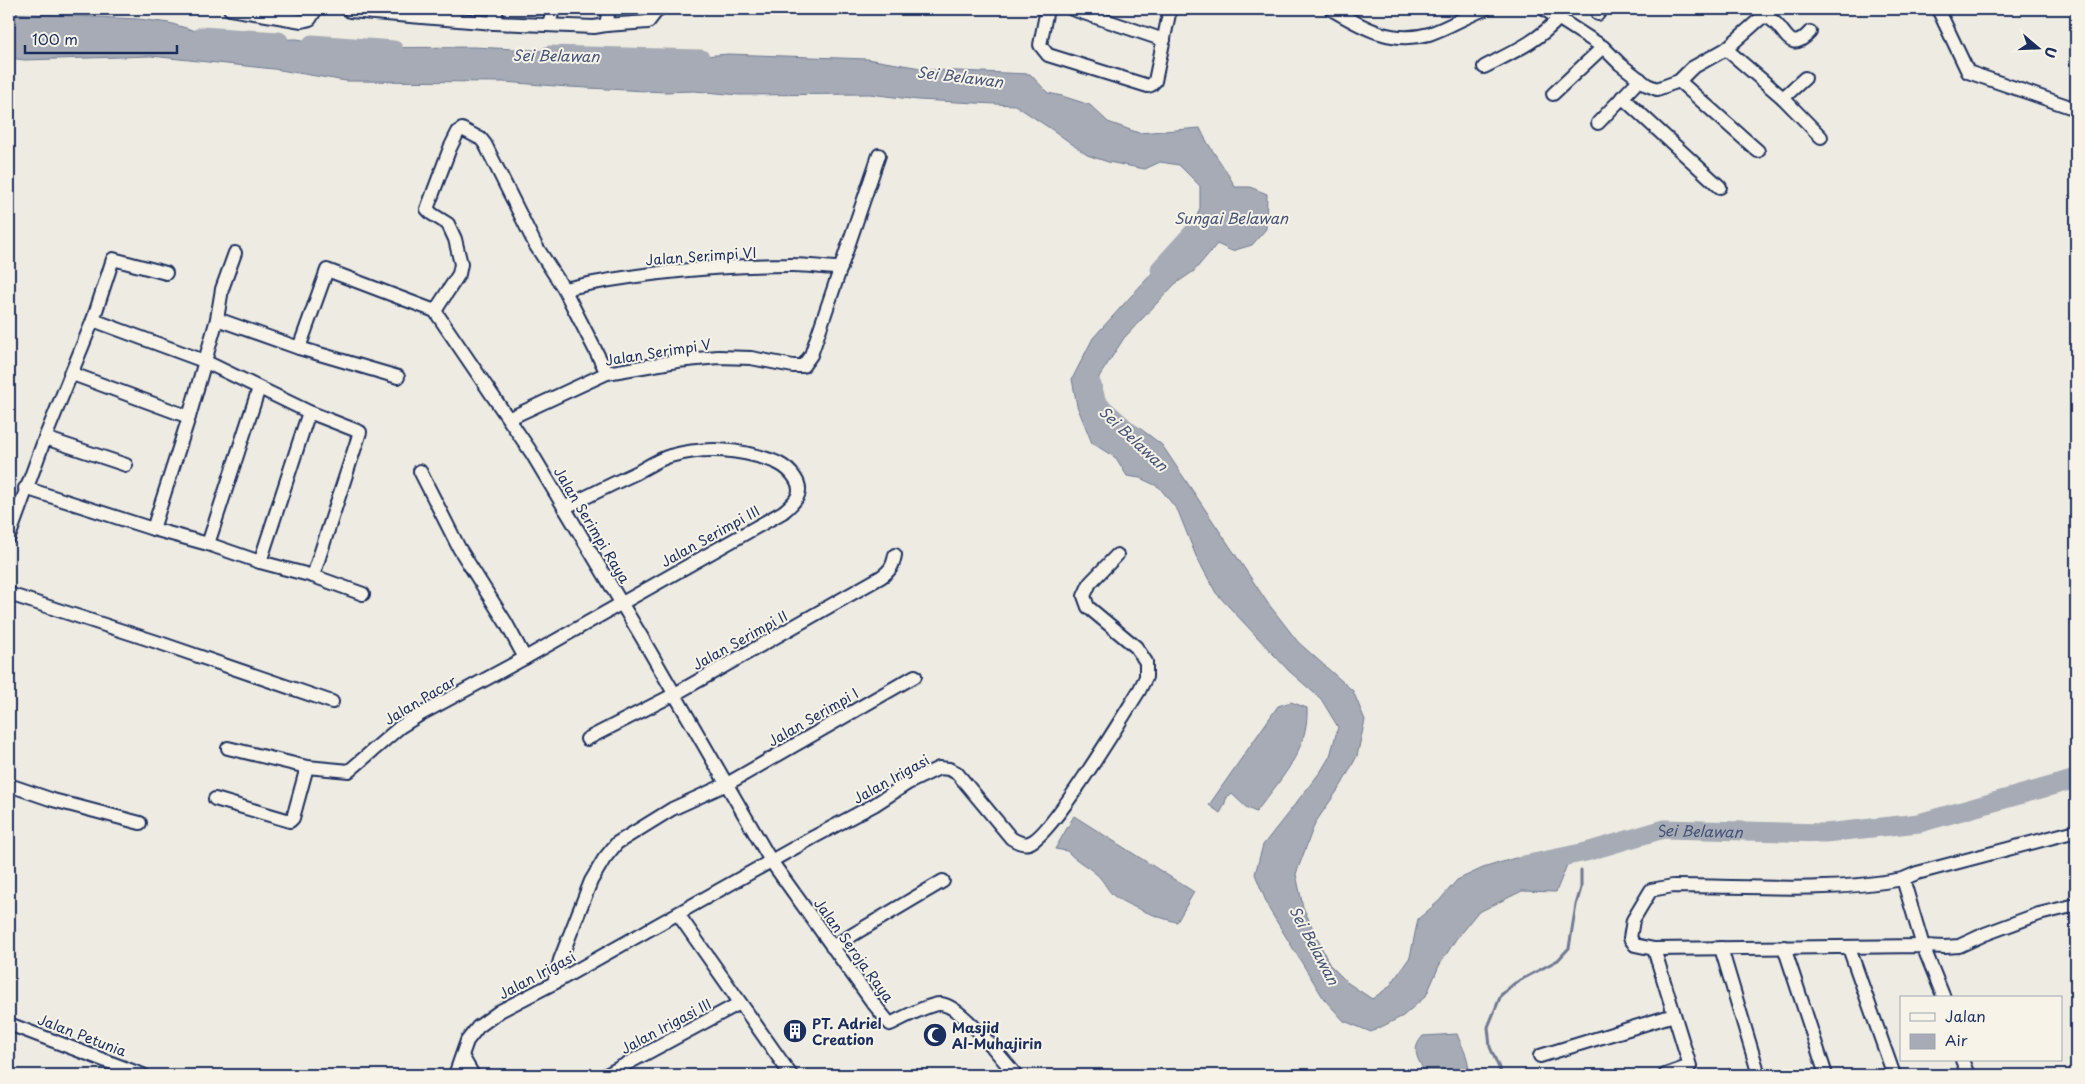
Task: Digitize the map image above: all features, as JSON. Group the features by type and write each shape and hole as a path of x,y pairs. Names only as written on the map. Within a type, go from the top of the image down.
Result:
{"street":[{"path":"230,9 262,12 302,21 310,18 316,9"},
{"path":"494,23 497,9"},
{"path":"549,24 553,9"},
{"path":"606,25 610,9"},
{"path":"350,11 442,13 494,23 594,27 648,22 658,9"},
{"path":"1047,9 1040,45 1048,55 1143,86 1151,85 1155,80 1170,9"},
{"path":"1072,9 1164,40"},
{"path":"1331,9 1378,34 1410,38 1430,34 1485,9"},
{"path":"1544,9 1603,47 1620,64 1652,88 1679,81 1692,68 1726,49 1761,18 1767,16 1772,19 1790,41 1801,42 1810,32"},
{"path":"1938,9 1968,72 2076,109"},
{"path":"1484,67 1527,46 1559,18"},
{"path":"1553,94 1603,47"},
{"path":"1726,49 1783,98 1821,137"},
{"path":"1783,98 1805,78"},
{"path":"1598,123 1640,79"},
{"path":"1679,81 1758,151"},
{"path":"1622,97 1720,187"},
{"path":"299,348 327,270 435,312 459,274 461,264 452,230 448,224 427,209 444,163 460,130 477,136 485,144 536,246 564,289 607,373"},
{"path":"841,268 879,155"},
{"path":"153,529 189,417 217,319 222,289 235,253"},
{"path":"9,537 25,488 70,372 93,320 113,259 166,273"},
{"name":"Jalan Serimpi VI","path":"564,289 612,278 696,270 790,264 841,268"},
{"name":"Jalan Serimpi V","path":"510,418 607,373 677,361 718,357 750,358 803,366 812,356 841,268"},
{"name":"Jalan Serimpi Raya","path":"435,312 510,418 622,604 771,861"},
{"path":"217,319 299,348 398,377"},
{"path":"93,320 204,361 309,412 360,432 312,576"},
{"path":"70,372 189,417"},
{"path":"208,544 259,388"},
{"path":"260,562 309,412"},
{"path":"45,438 126,465"},
{"name":"Jalan Serimpi III","path":"564,508 669,456 709,450 726,449 781,464 789,468 800,484 799,495 795,502 784,512 622,604"},
{"path":"420,471 458,548 506,623 524,658"},
{"path":"25,488 153,529 208,544 260,562 312,576 363,594"},
{"name":"Jalan Serimpi II","path":"587,739 675,694 881,577 890,571 895,555"},
{"name":"Jalan Irigasi","path":"455,1075 467,1041 484,1021 874,805 908,783 939,768 949,769 957,773 1011,838 1019,843 1029,843 1040,835 1060,812 1139,691 1146,677 1146,662 1136,647 1088,607 1084,596 1090,583 1118,555"},
{"path":"9,594 332,702"},
{"name":"Jalan Pacar","path":"228,748 307,766 348,771 400,727 622,604"},
{"name":"Jalan Serimpi I","path":"554,983 560,960 591,881 604,859 617,843 672,809 727,784 915,676"},
{"path":"215,798 290,821 293,818 307,766"},
{"path":"9,785 53,800 140,823"},
{"path":"2076,831 1917,873 1903,879 1869,885 1836,887 1673,886 1651,890 1633,920 1630,932 1632,943 1654,949 1945,947 1959,946 2039,914 2076,905"},
{"name":"Jalan Seroja Raya","path":"771,861 890,1024 933,1005 941,1004 950,1007 965,1017 1016,1075"},
{"path":"1903,879 1923,946 1943,996"},
{"path":"832,947 943,881"},
{"path":"678,914 791,1075"},
{"path":"1784,947 1826,1075"},
{"path":"1721,948 1758,1075"},
{"path":"1849,948 1894,1075"},
{"path":"1654,949 1674,1015 1694,1071 1665,1075"},
{"name":"Jalan Irigasi III","path":"606,1075 740,1003"},
{"path":"1540,1056 1674,1015"},
{"name":"Jalan Petunia","path":"9,1024 143,1075"},
{"path":"462,1056 473,1075"},
{"path":"1963,1062 1968,1075"}],"water":[{"name":"Sungai Belawan","path":"9,13 139,19 169,23 213,36 246,40 297,39 351,48 474,47 534,50 622,59 669,59 728,54 867,59 933,70 1030,74 1048,93 1090,105 1108,122 1139,133 1200,128 1235,187 1250,187 1267,194 1266,229 1252,245 1232,251 1217,244 1194,271 1175,284 1124,338 1099,377 1098,403 1117,425 1137,426 1162,445 1267,602 1298,642 1353,691 1365,720 1357,756 1342,784 1315,823 1296,874 1303,907 1329,964 1348,983 1372,999 1389,987 1410,957 1418,919 1439,901 1457,880 1483,868 1515,858 1569,860 1556,892 1522,891 1477,913 1456,939 1439,966 1426,996 1403,1016 1371,1032 1344,1021 1324,999 1269,909 1255,874 1263,845 1321,771 1330,756 1338,727 1321,699 1289,671 1216,593 1196,556 1178,511 1159,487 1140,478 1127,476 1116,458 1092,443 1077,406 1072,379 1093,338 1153,272 1181,247 1191,232 1200,208 1200,186 1179,165 1160,162 1145,169 1108,162 1087,155 1015,105 918,100 870,94 739,95 694,91 665,92 503,82 346,81 274,69 151,56 25,60 9,58"},
{"path":"1291,702 1307,708 1303,737 1291,764 1256,812 1247,808 1232,794 1227,796 1220,813 1209,805 1278,706"},
{"path":"1074,816 1194,892 1177,922 1143,911 1117,898 1092,870 1067,851 1055,849"},
{"path":"1457,1034 1467,1059 1468,1075 1422,1075 1423,1069 1417,1056 1416,1048 1423,1036"}],"waterway":[{"name":"Sei Belawan","path":"202,36 279,41"},
{"name":"Sei Belawan","path":"312,44 394,50"},
{"name":"Sei Belawan","path":"549,55 701,59"},
{"name":"Sei Belawan","path":"1160,269 1200,225"},
{"name":"Sei Belawan","path":"1092,385 1097,403 1141,442"},
{"name":"Sei Belawan","path":"1524,865 1586,852 1664,829 1825,833 1919,823 2076,779"},
{"path":"1502,1075 1490,1047 1488,1027 1501,995 1515,983 1558,960 1569,948 1576,905 1581,888 1581,870"}],"place":[{"name":"PT. Adriel Creation","path":"795,1031"},
{"name":"Masjid Al-Muhajirin","path":"935,1035"}]}
